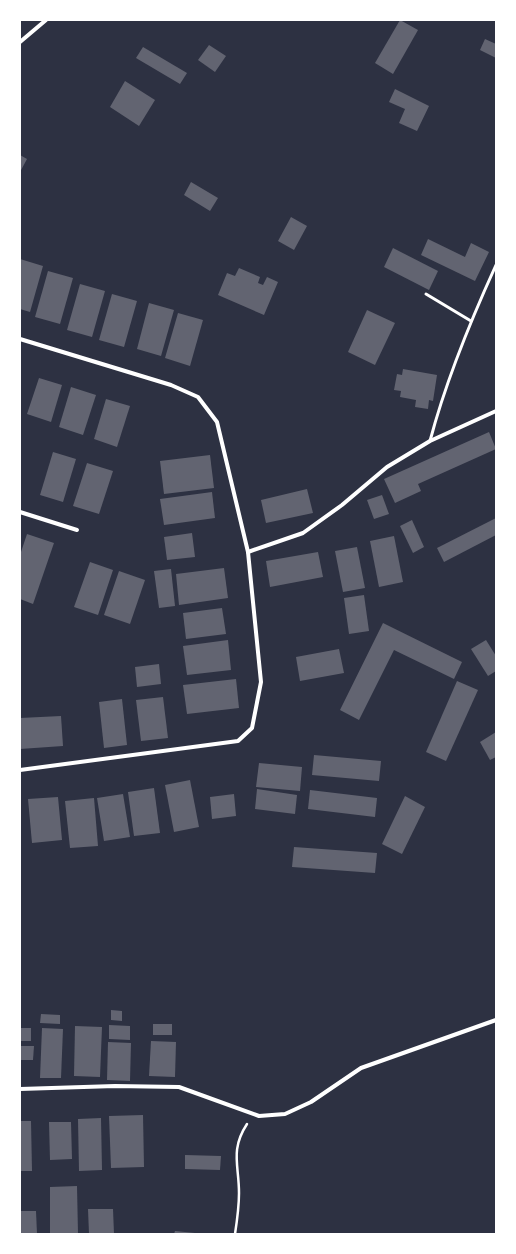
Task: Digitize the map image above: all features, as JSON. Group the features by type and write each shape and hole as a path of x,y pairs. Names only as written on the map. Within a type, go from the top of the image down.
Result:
{"street":[{"path":"20,42 46,20"},
{"path":"20,340 163,383 198,397 217,422 248,552 261,682 252,728 238,741 20,770"},
{"path":"248,552 303,533 342,505 387,467 430,441 496,411"},
{"path":"20,512 77,530"},
{"path":"20,1090 116,1086 179,1087 259,1116 285,1114 311,1102 362,1068 496,1020"}],"lane":[{"path":"430,441 440,405 471,321 496,265"},
{"path":"426,294 471,321"}],"path":[{"path":"235,1234 239,1193 236,1153 239,1136 248,1124 259,1116"}],"building":[{"path":"400,20 418,30 393,74 375,63"},
{"path":"485,39 496,44 496,58 480,50"},
{"path":"209,45 226,56 215,72 198,60"},
{"path":"143,47 187,73 180,84 136,58"},
{"path":"125,81 155,100 139,126 110,107"},
{"path":"395,89 429,106 417,131 399,123 405,109 389,102"},
{"path":"20,155 27,159 20,172"},
{"path":"191,182 218,198 210,211 184,195"},
{"path":"291,217 307,226 294,250 278,241"},
{"path":"428,239 465,257 471,243 489,252 475,281 421,255"},
{"path":"393,248 438,271 429,290 384,267"},
{"path":"20,259 43,266 30,312 20,309"},
{"path":"239,268 260,277 258,283 263,285 267,277 278,282 264,315 218,295 227,273 235,276"},
{"path":"48,271 73,278 60,324 35,317"},
{"path":"80,284 105,291 92,337 67,330"},
{"path":"112,294 137,301 124,347 99,340"},
{"path":"149,303 174,310 161,356 137,349"},
{"path":"367,310 395,323 375,365 348,352"},
{"path":"178,313 203,320 190,366 165,358"},
{"path":"403,369 437,375 433,401 429,400 428,409 415,407 416,400 400,397 401,391 394,390 397,374 402,375"},
{"path":"39,378 62,385 51,422 27,414"},
{"path":"71,387 96,395 83,435 59,427"},
{"path":"106,399 130,406 117,447 94,439"},
{"path":"489,432 496,449 418,484 421,491 395,503 384,479"},
{"path":"53,452 76,459 63,502 40,495"},
{"path":"210,455 214,488 164,494 160,461"},
{"path":"87,463 113,471 99,514 73,506"},
{"path":"307,489 313,513 266,523 261,500"},
{"path":"212,492 215,518 164,525 160,499"},
{"path":"382,495 389,514 374,519 367,500"},
{"path":"496,518 496,535 444,562 437,548"},
{"path":"412,520 424,547 413,553 400,526"},
{"path":"192,533 195,557 167,560 164,537"},
{"path":"27,534 54,543 33,604 20,599 20,555"},
{"path":"394,536 403,582 379,587 370,541"},
{"path":"357,547 365,588 343,592 335,551"},
{"path":"318,552 323,577 270,587 266,561"},
{"path":"90,562 113,570 98,615 74,607"},
{"path":"224,568 228,598 179,605 176,574"},
{"path":"171,569 175,606 159,608 154,571"},
{"path":"119,571 145,580 130,624 104,615"},
{"path":"364,595 369,631 349,634 344,598"},
{"path":"222,608 226,634 186,639 183,613"},
{"path":"383,623 462,662 454,679 394,650 359,720 340,710"},
{"path":"228,640 231,670 187,675 183,646"},
{"path":"486,640 496,656 496,671 488,676 471,649"},
{"path":"339,649 344,673 300,681 296,657"},
{"path":"159,664 161,684 137,687 135,667"},
{"path":"236,679 239,708 187,714 183,685"},
{"path":"457,681 478,690 446,761 426,752"},
{"path":"163,697 168,738 141,741 136,700"},
{"path":"122,699 127,745 104,748 99,702"},
{"path":"61,716 63,746 20,749 20,718"},
{"path":"496,732 496,757 490,760 480,742"},
{"path":"314,755 381,761 379,781 312,775"},
{"path":"259,763 302,767 300,791 256,787"},
{"path":"190,780 199,827 174,832 165,785"},
{"path":"154,788 160,833 134,836 128,792"},
{"path":"257,789 297,795 295,814 255,809"},
{"path":"310,790 377,798 375,817 308,809"},
{"path":"123,794 130,837 104,841 97,798"},
{"path":"234,794 236,816 212,819 210,797"},
{"path":"405,796 425,807 402,854 382,844"},
{"path":"58,797 62,840 32,843 28,799"},
{"path":"94,798 98,846 70,848 65,801"},
{"path":"294,847 377,853 375,873 292,867"},
{"path":"111,1010 122,1011 122,1021 111,1020"},
{"path":"41,1014 60,1015 60,1024 40,1023"},
{"path":"153,1024 172,1024 172,1035 153,1035"},
{"path":"109,1025 130,1026 130,1040 109,1039"},
{"path":"75,1026 102,1027 100,1077 74,1076"},
{"path":"20,1028 31,1028 31,1041 20,1041"},
{"path":"42,1028 63,1029 61,1078 40,1078"},
{"path":"151,1041 176,1042 175,1077 149,1076"},
{"path":"108,1042 131,1043 130,1081 107,1080"},
{"path":"20,1046 34,1046 33,1060 20,1060"},
{"path":"143,1115 144,1167 111,1168 109,1116"},
{"path":"101,1118 102,1170 79,1171 78,1119"},
{"path":"20,1121 31,1121 32,1171 20,1171"},
{"path":"49,1122 71,1122 72,1159 50,1160"},
{"path":"185,1155 221,1156 220,1170 185,1169"},
{"path":"77,1186 78,1234 50,1234 50,1187"},
{"path":"88,1209 113,1209 114,1234 89,1234"},
{"path":"20,1211 36,1211 37,1234 20,1234"},
{"path":"175,1231 195,1233 195,1234 174,1234"}]}
